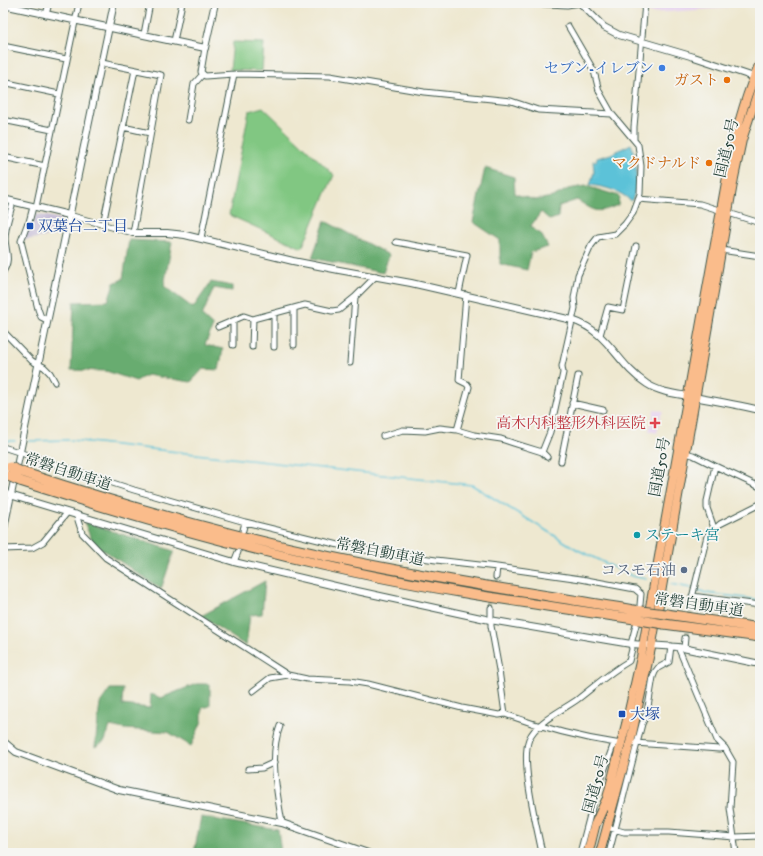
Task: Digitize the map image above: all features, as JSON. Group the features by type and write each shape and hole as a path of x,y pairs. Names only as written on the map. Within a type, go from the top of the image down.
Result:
{"highway":[{"name":"国道50号","path":"600,853 611,828 633,743 686,453 691,397 724,212 734,139 757,78 760,63"},
{"name":"国道50号","path":"592,853 606,801 617,744 643,644 721,250 724,212 742,140 760,85"},
{"name":"常磐自動車道","path":"6,471 90,503 180,530 323,566 638,623 665,619 760,628"},
{"name":"常磐自動車道","path":"21,476 182,521 326,556 500,589 640,608 665,619 760,637"},
{"path":"588,853 595,825 606,801"}],"street":[{"path":"46,14 49,3"},
{"path":"47,320 41,317 38,309 21,241 27,225 28,226 45,166 66,59 79,3"},
{"path":"3,533 114,3"},
{"path":"144,34 150,3"},
{"path":"174,41 182,3"},
{"path":"203,74 201,72 205,48 215,3"},
{"path":"528,3 567,5 580,3 612,32 757,78"},
{"path":"634,139 645,3"},
{"path":"3,5 17,6 76,21 144,34 205,48"},
{"path":"542,452 548,438 563,373 562,366 575,308 574,298 578,275 591,246 598,237 615,234 625,224 632,213 638,199 642,172 638,145 612,114 600,92 594,71 568,26"},
{"path":"3,46 66,59"},
{"path":"102,63 161,75 133,233"},
{"path":"103,224 135,70"},
{"path":"203,74 204,76 234,74 330,76 424,92 511,101 538,110 612,114"},
{"path":"188,120 194,84 203,74"},
{"path":"200,238 234,74"},
{"path":"3,82 60,94"},
{"path":"3,120 52,130"},
{"path":"123,128 150,133"},
{"path":"3,157 45,166"},
{"path":"3,199 69,215 133,233 167,233 200,238 294,261 462,294 572,320 590,327 600,335 628,368 650,385 659,389 691,397 760,410"},
{"path":"638,199 692,202 760,224"},
{"path":"3,272 7,264 8,256 4,238 13,202"},
{"path":"396,242 467,255 462,294 459,380 467,384 469,387 457,430"},
{"path":"600,335 608,307 623,310 636,246"},
{"path":"721,250 760,256"},
{"path":"218,327 244,316 253,319 305,305 332,311 339,310 355,297 376,276"},
{"path":"350,363 355,297"},
{"path":"294,308 294,346"},
{"path":"274,314 274,347"},
{"path":"252,347 253,319"},
{"path":"233,321 233,345"},
{"path":"3,331 32,361 44,367 50,373 55,382"},
{"path":"561,461 578,376"},
{"path":"572,403 603,410"},
{"path":"382,436 403,430 425,431 440,428 457,430 474,435 501,439 542,452 547,457"},
{"path":"3,447 134,490 245,522 352,548 581,579 635,590 641,594 640,608"},
{"path":"686,453 760,487"},
{"path":"714,528 707,508 707,501 715,466"},
{"path":"3,493 234,562 348,589 490,620 631,644 671,646 760,664"},
{"path":"690,606 707,536 714,528 760,504"},
{"path":"3,549 32,548 42,542 68,513"},
{"path":"76,514 82,533 106,558 288,675 307,679 350,681 368,684 462,708 499,715 505,714 538,726 617,744 595,796 580,853"},
{"path":"243,530 245,522"},
{"path":"234,562 238,552"},
{"path":"496,577 497,567"},
{"path":"692,596 760,605"},
{"path":"491,608 490,620 505,714"},
{"path":"542,853 527,771 527,746 529,739 538,726 579,698 611,672 629,661 632,649 631,644 638,623"},
{"path":"686,638 681,648 712,728 718,740 725,748 733,762 730,808 735,836 736,853"},
{"path":"671,646 669,662 658,668 653,678 647,713 633,743 719,749 725,748"},
{"path":"253,690 270,678 288,675"},
{"path":"280,726 275,742 275,762 282,823"},
{"path":"3,741 16,752 119,790 282,823 368,853"},
{"path":"248,769 262,768 275,762"},
{"path":"609,853 611,828 624,832 668,832 760,836"}],"shaded area":[{"path":"649,3 727,3 727,8 649,13"},
{"path":"36,214 61,219 60,235 23,240 27,226 32,227"},
{"name":"高木内科整形外科医院","path":"654,410 663,411 657,433 649,431"}],"green space":[{"path":"233,42 264,43 262,71 230,70"},
{"path":"263,107 334,175 302,248 229,215 249,111"},
{"path":"485,168 514,177 515,194 535,200 553,197 568,189 586,186 619,196 618,205 601,211 588,207 577,200 559,206 558,217 550,220 541,212 530,227 541,234 548,247 531,252 527,270 500,264 500,240 473,222"},
{"path":"325,221 389,255 383,273 312,258"},
{"path":"129,240 172,242 164,286 193,308 211,282 232,286 232,291 214,288 202,316 213,326 205,345 223,349 219,370 203,369 191,382 147,375 136,381 106,371 71,370 74,302 108,301 114,283 123,279"},
{"path":"84,522 174,551 161,589 93,543"},
{"path":"265,581 262,614 250,615 246,646 201,616"},
{"path":"196,684 210,684 210,706 202,708 202,721 191,746 168,732 124,729 110,726 105,741 95,747 100,703 110,689 123,689 122,705 150,708 151,694 161,698"},
{"path":"201,817 278,830 281,853 194,853"}],"water":[{"path":"631,144 635,156 636,181 634,196 631,201 622,194 612,190 590,185 594,172 593,161 596,161 597,158 611,154"}],"waterway":[{"path":"29,441 69,440"},
{"path":"71,440 472,485 578,550 632,576 646,579"},
{"path":"3,441 15,441"},
{"path":"671,584 691,588"},
{"path":"696,589 706,593 760,600"}],"tunnel":[{"path":"491,608 496,577"},
{"path":"685,638 690,606"}],"place":[{"name":"セブン-イレブン","path":"662,68"},
{"name":"ガスト","path":"727,80"},
{"name":"マクドナルド","path":"709,163"},
{"name":"双葉台二丁目","path":"30,226"},
{"name":"高木内科整形外科医院","path":"655,423"},
{"name":"ステーキ宮","path":"637,535"},
{"name":"コスモ石油","path":"684,570"},
{"name":"大塚","path":"622,714"}]}
